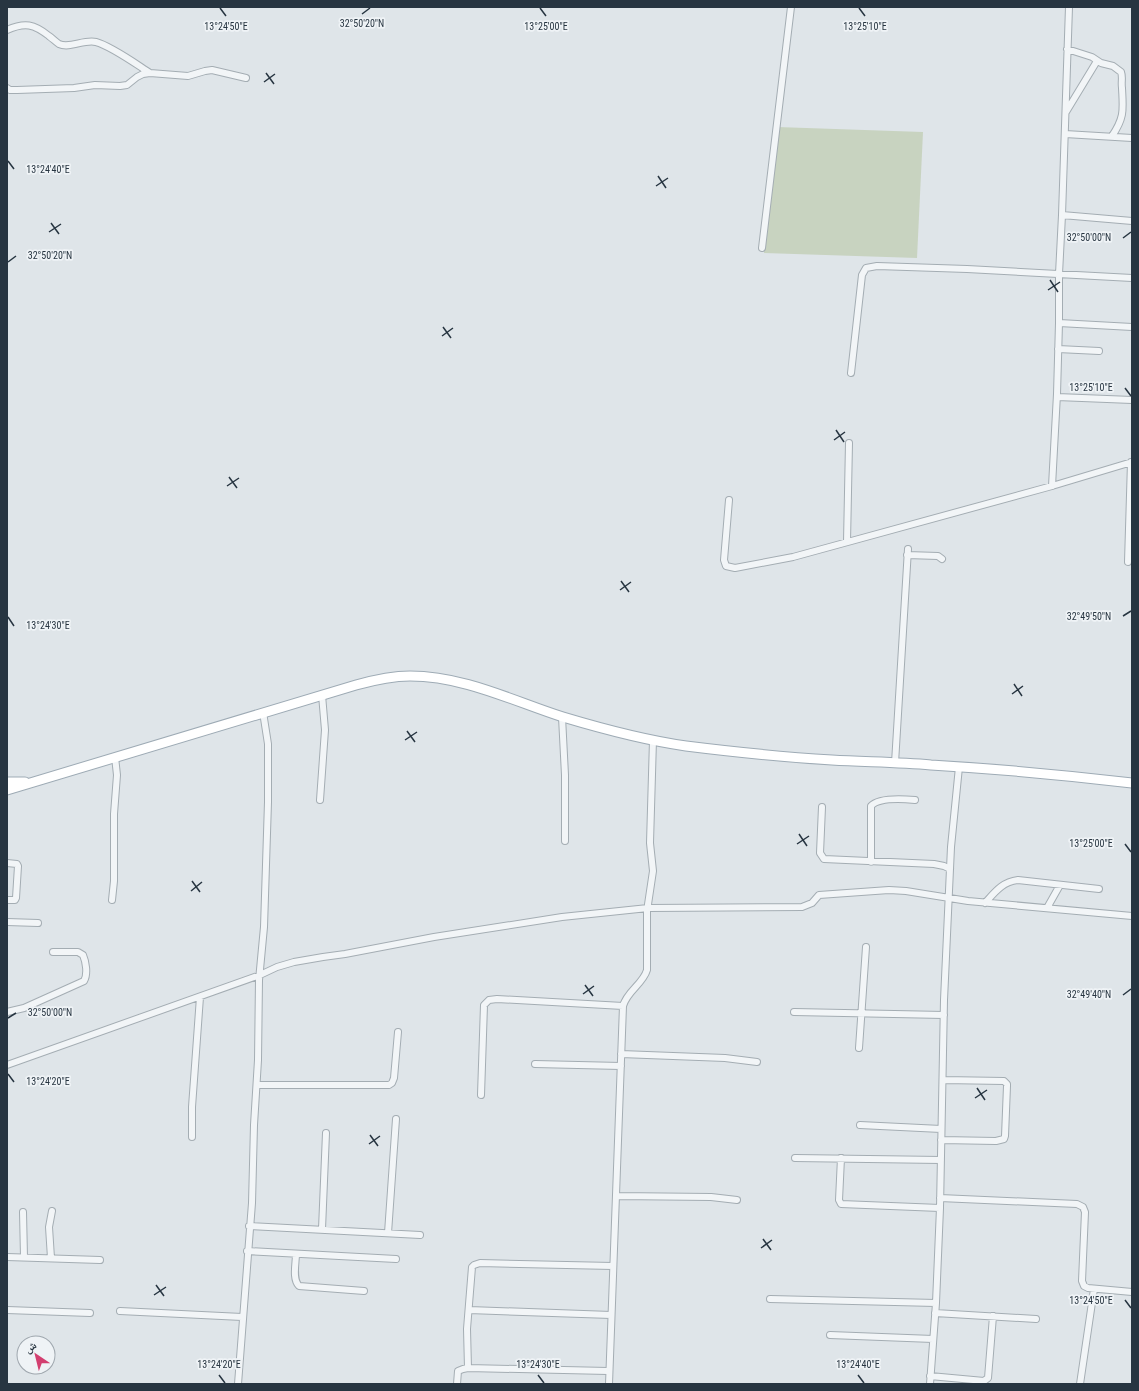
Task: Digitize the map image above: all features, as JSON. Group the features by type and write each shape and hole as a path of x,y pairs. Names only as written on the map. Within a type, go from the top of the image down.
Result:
{"main road":[{"path":"7,790 356,684 399,677 428,677 462,684 488,691 562,717 653,740 775,756 1053,774 1132,783"},
{"path":"7,782 35,782"}],"street":[{"path":"762,248 791,7"},
{"path":"1052,486 1057,397 1059,274 1069,7"},
{"path":"7,30 18,25 36,27 60,45 91,41 97,42 150,73"},
{"path":"1067,49 1086,54 1105,65 1113,66 1122,74 1123,113 1112,136"},
{"path":"1066,112 1097,61"},
{"path":"7,88 10,90 17,90 120,86 126,85 137,76 144,74 150,73 188,76 212,70 246,78"},
{"path":"1065,134 1132,138"},
{"path":"1062,215 1132,221"},
{"path":"851,373 862,275 866,268 884,266 967,269 1132,278"},
{"path":"1059,322 1132,327"},
{"path":"1058,349 1099,351"},
{"path":"1057,397 1132,400"},
{"path":"847,542 849,442"},
{"path":"729,500 724,556 725,564 730,568 738,568 793,557 1052,486 1131,462 1128,562"},
{"path":"895,763 907,552 938,556 942,559"},
{"path":"320,800 325,730 322,695"},
{"path":"238,1384 250,1226 257,1085 260,975 264,927 268,802 268,744 263,712"},
{"path":"562,717 565,775 564,841"},
{"path":"608,1384 623,1006 626,998 646,973 648,908 652,871 650,843 653,740"},
{"path":"112,900 114,881 114,814 117,775 115,757"},
{"path":"930,1384 936,1303 940,1208 944,1015 950,869 959,767"},
{"path":"871,862 871,806 876,802 886,800 915,800"},
{"path":"822,807 820,853 822,857 826,859 940,865 950,869"},
{"path":"7,863 17,864 18,866 16,898 15,900 7,900"},
{"path":"984,903 999,888 1009,881 1018,880 1099,889"},
{"path":"1047,908 1060,885"},
{"path":"7,1065 294,962 441,936 562,917 648,908 802,907 808,905 820,895 885,890 906,891 949,899 984,903 1047,908 1093,914 1132,916"},
{"path":"7,922 38,923"},
{"path":"859,1048 866,947"},
{"path":"7,1012 24,1008 84,981 86,978 84,955 78,952 54,952"},
{"path":"192,1137 192,1107 200,996"},
{"path":"481,1095 482,1024 484,1005 486,1002 497,999 623,1006"},
{"path":"794,1012 944,1015"},
{"path":"257,1085 388,1085 392,1083 394,1078 398,1032"},
{"path":"621,1054 725,1058 757,1062"},
{"path":"535,1064 621,1066"},
{"path":"941,1140 996,1141 1004,1139 1007,1084 1004,1081 943,1080"},
{"path":"388,1233 396,1119"},
{"path":"860,1125 941,1128"},
{"path":"322,1229 326,1134"},
{"path":"795,1158 941,1160"},
{"path":"841,1158 839,1200 841,1204 940,1208"},
{"path":"616,1196 711,1197 737,1200"},
{"path":"940,1198 1081,1205 1085,1212 1082,1283 1086,1288 1132,1292"},
{"path":"51,1258 49,1227 52,1211"},
{"path":"23,1212 24,1258"},
{"path":"250,1226 420,1235"},
{"path":"247,1251 396,1259"},
{"path":"296,1254 295,1278 298,1286 364,1291"},
{"path":"7,1257 100,1260"},
{"path":"468,1368 467,1338 472,1267 477,1263 613,1266"},
{"path":"1080,1384 1094,1289"},
{"path":"770,1299 936,1303"},
{"path":"7,1310 90,1313"},
{"path":"469,1310 611,1315"},
{"path":"120,1311 242,1317"},
{"path":"935,1313 1036,1319"},
{"path":"930,1376 984,1382 988,1378 993,1316"},
{"path":"830,1335 933,1339"},
{"path":"457,1384 458,1371 468,1368 608,1371"}],"green space":[{"path":"777,127 923,132 917,258 764,253"}]}
